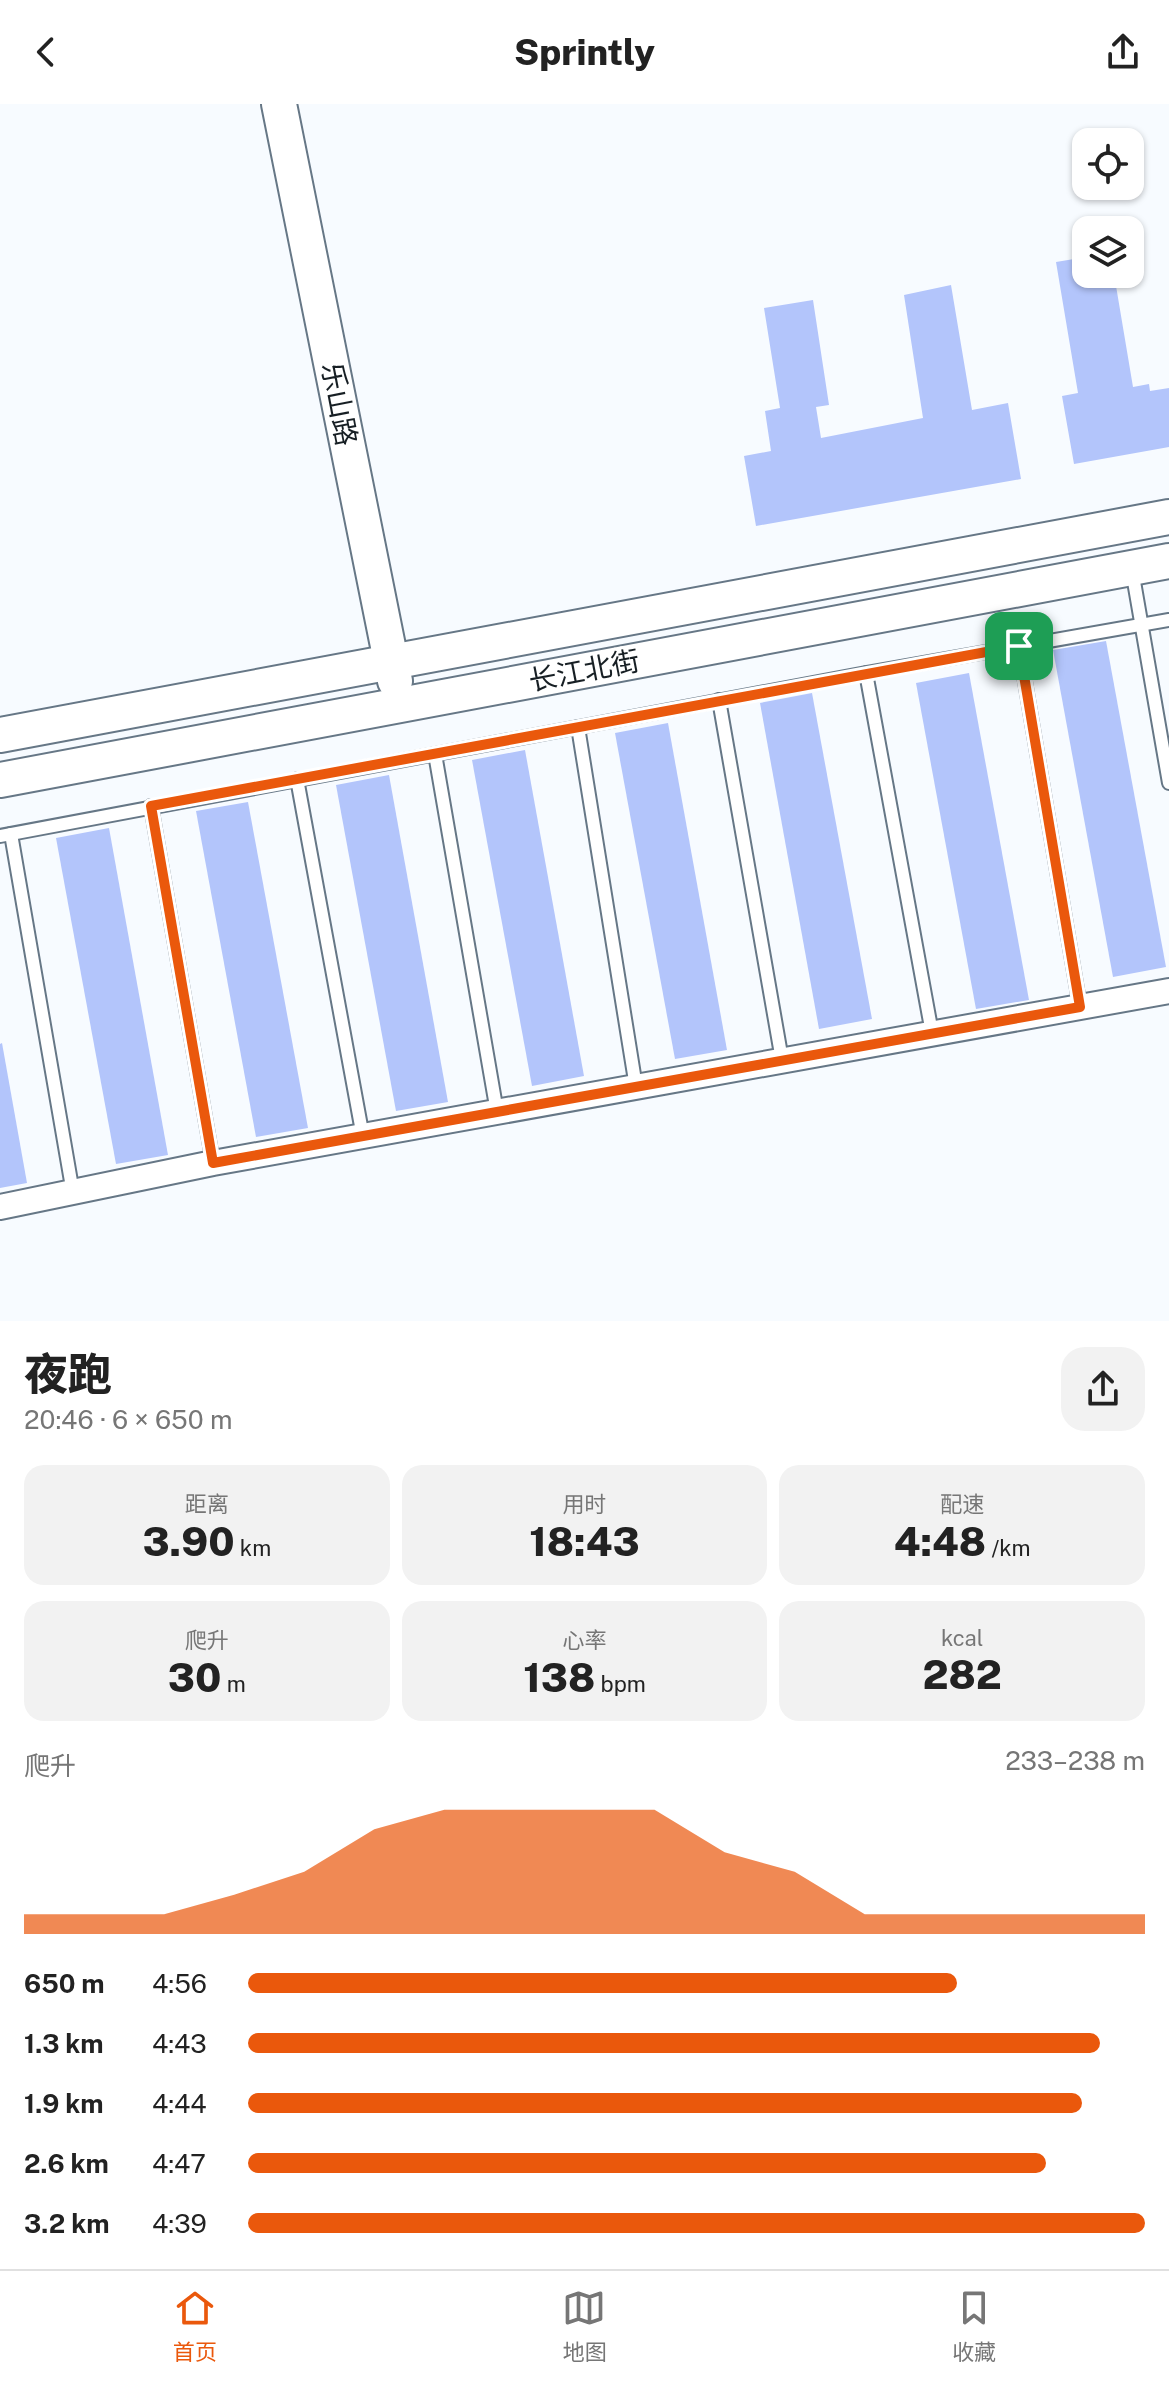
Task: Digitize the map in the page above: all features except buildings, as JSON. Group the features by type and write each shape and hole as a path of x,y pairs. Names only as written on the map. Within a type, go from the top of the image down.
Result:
{"main road":[{"name":"乐山路","path":"279,104 400,705"},
{"name":"长江北街","path":"0,735 1169,517"},
{"name":"长江北街","path":"0,780 1169,561"}],"street":[{"path":"0,1207 213,1163 1169,991"}],"lane":[{"path":"1131,568 1169,783"},
{"path":"73,1193 5,835 719,700 1169,620"},
{"path":"1019,646 1080,1007"},
{"path":"866,673 932,1033"},
{"path":"719,700 782,1060"},
{"path":"578,727 636,1087"},
{"path":"435,754 497,1112"},
{"path":"297,779 363,1137"},
{"path":"151,806 213,1163"}],"route":[{"path":"1019,646 1080,1007 213,1163 151,806 1019,646"}]}
